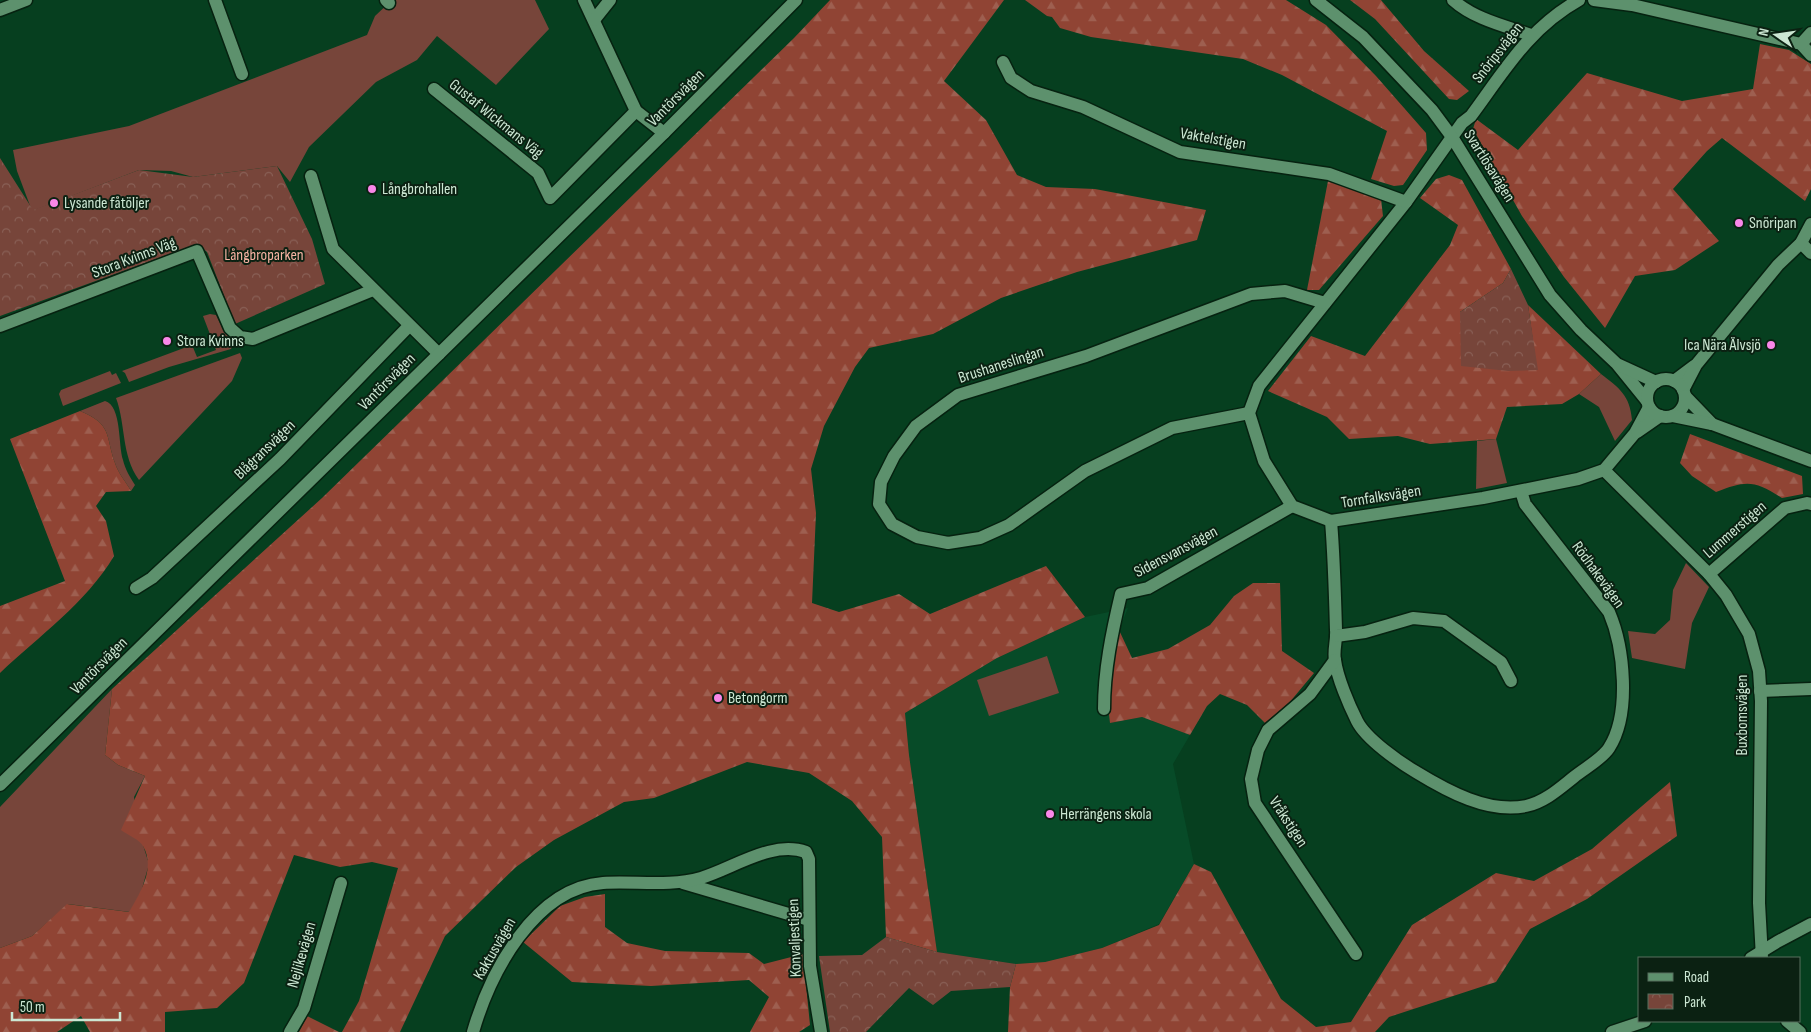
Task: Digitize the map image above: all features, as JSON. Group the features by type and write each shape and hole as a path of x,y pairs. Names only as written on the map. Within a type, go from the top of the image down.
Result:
{"street":[{"path":"0,10 26,0"},
{"path":"215,0 242,74"},
{"path":"584,0 636,112 664,133"},
{"path":"594,20 610,0"},
{"name":"Vantörsvägen","path":"0,785 664,133 796,0"},
{"name":"Svartlösavägen","path":"1316,0 1369,43 1409,84 1452,137 1550,294 1581,330 1617,364 1648,404"},
{"path":"1453,0 1463,9 1476,15 1531,35"},
{"name":"Snöripsvägen","path":"1452,137 1462,123 1471,116 1531,35 1552,16 1579,0"},
{"path":"1594,0 1633,3 1801,44 1811,55"},
{"path":"1801,44 1811,33"},
{"name":"Vaktelstigen","path":"1003,62 1011,78 1031,91 1083,106 1180,152 1329,174 1406,202"},
{"name":"Gustaf Wickmans Väg","path":"434,89 538,174 550,198 636,112"},
{"path":"1292,506 1264,461 1249,413 1259,386 1406,202 1452,137"},
{"path":"311,176 334,249 438,354"},
{"path":"1666,416 1682,408 1681,389 1696,365 1778,266 1801,243 1811,224"},
{"path":"1801,243 1811,253"},
{"name":"Stora Kvinns Väg","path":"0,326 196,251 230,328 240,337 253,338 373,290"},
{"name":"Brushaneslingan","path":"1249,413 1172,428 1085,471 1009,526 980,538 948,543 917,538 892,524 879,504 881,482 894,456 916,426 958,395 1086,356 1251,294 1285,291 1325,303"},
{"name":"Blågransvägen","path":"136,588 152,578 280,459 409,326"},
{"name":"Svartlösavägen","path":"1617,364 1656,382"},
{"path":"1712,424 1681,389 1662,380 1656,382 1648,394 1648,404 1666,416 1712,424 1811,461"},
{"name":"Tornfalksvägen","path":"1292,506 1331,521 1521,491 1578,480 1604,470 1635,433 1648,404"},
{"name":"Tornfalksvägen","path":"1635,433 1666,416"},
{"name":"Buxbomsvägen","path":"1604,470 1709,574 1726,594 1749,634 1759,671 1760,691 1759,903 1762,955"},
{"name":"Rödhakevägen","path":"1331,521 1336,636 1335,660 1357,722 1372,739 1407,766 1436,784 1468,799 1499,806 1526,806 1552,795 1608,750 1617,732 1620,716 1620,652 1617,632 1609,612 1525,504 1521,491"},
{"name":"Lummerstigen","path":"1709,574 1786,508 1807,503 1811,504"},
{"name":"Sidensvansvägen","path":"1104,708 1104,689 1110,644 1121,594 1148,588 1292,506"},
{"path":"1336,636 1365,632 1413,618 1444,621 1501,662 1512,680"},
{"name":"Vråkstigen","path":"1335,660 1310,694 1268,730 1258,750 1251,779 1256,803 1356,954"},
{"path":"1760,691 1811,689"},
{"name":"Kaktusvägen","path":"473,1032 495,978 512,946 530,921 549,904 567,893 600,883 635,882 669,884 681,882 700,878 778,849 798,849"},
{"name":"Konvaljestigen","path":"798,849 806,852 809,859 810,966 821,1032"},
{"name":"Kaktusvägen","path":"681,882 810,920"},
{"name":"Nejlikevägen","path":"290,1032 304,1008 341,883"},
{"path":"1762,955 1811,924"},
{"path":"1612,1032 1642,1022"},
{"path":"1788,1022 1800,1032"}],"shaded area":[{"name":"Herrängens skola","path":"1128,608 1119,630 1110,723 1142,717 1190,735 1173,764 1194,864 1159,924 1102,948 1045,962 1016,964 937,952 909,755 905,713 997,658 1085,617"}],"green space":[{"path":"392,0 535,0 549,29 496,85 437,36 417,60 376,82 309,147 290,182 277,166 193,177 171,171 139,170 32,211 17,171 13,150 129,126 367,35 375,16"},
{"path":"830,0 1004,0 944,81 986,120 1017,175 1046,187 1095,189 1206,210 1197,240 1077,272 1001,298 933,334 869,348 855,367 824,426 811,469 816,513 812,603 839,612 899,594 930,614 1046,566 1085,617 997,658 905,713 909,755 937,952 886,937 882,837 852,801 809,773 747,762 654,798 624,802 554,840 516,867 445,936 400,1032 342,1032 359,1001 398,868 372,862 340,867 294,855 244,983 217,1008 165,1012 165,1032 90,1032 81,1016 57,1032 0,1032 0,948 32,936 67,904 129,912 145,880 148,863 147,854 137,840 121,830 145,776 118,765 105,755 112,689 322,498 794,38"},
{"path":"1025,0 1286,0 1326,25 1376,76 1426,133 1427,150 1403,185 1394,186 1371,179 1387,131 1282,75 1243,59 1091,37 1060,28 1052,17 1047,16"},
{"path":"1350,0 1381,0 1424,51 1469,91 1457,100 1449,99 1375,19"},
{"path":"1760,44 1789,50 1811,64 1811,189 1805,201 1722,138 1707,151 1673,189 1719,241 1675,270 1635,276 1605,328 1564,277 1522,216 1473,129 1476,119 1518,150 1587,73 1682,101 1753,89"},
{"name":"Långbroparken","path":"0,158 33,210 139,170 193,177 277,166 312,239 325,284 235,324 207,252 199,245 183,249 0,316"},
{"path":"1449,175 1462,180 1511,269 1503,283 1460,312 1537,370 1528,305 1601,374 1579,394 1562,404 1507,407 1496,439 1430,444 1398,436 1349,439 1327,417 1268,391 1311,336 1365,356 1450,245 1458,225 1420,198 1436,179"},
{"path":"1328,181 1381,199 1383,216 1319,290 1307,290"},
{"path":"1511,269 1528,305 1538,370 1508,371 1461,366 1460,312 1503,283"},
{"path":"216,315 225,333 234,342 231,349 169,367 129,382 122,371 192,345 197,357 216,350 203,316"},
{"path":"240,353 242,358 232,381 139,480 133,470 126,450 116,398"},
{"path":"110,371 112,375 116,373 121,383 63,406 59,394 61,390"},
{"path":"1601,374 1623,393 1631,411 1632,420 1615,441 1599,407 1579,394"},
{"path":"105,401 110,404 117,418 121,453 128,473 135,485 131,491 116,467 103,426 91,416 80,411"},
{"path":"80,411 91,416 103,426 116,467 131,491 106,492 96,506 106,521 114,556 103,573 76,604 0,673 0,606 65,581 10,439"},
{"path":"1690,434 1802,476 1803,494 1782,498 1765,488 1750,484 1735,485 1716,492 1692,476 1680,463"},
{"path":"1496,439 1507,483 1476,489 1477,441"},
{"path":"1686,563 1709,587 1692,623 1685,669 1632,658 1628,631 1655,634 1670,620 1673,590"},
{"path":"1253,583 1280,583 1282,651 1314,673 1289,703 1265,723 1247,705 1220,694 1207,706 1190,735 1142,717 1110,723 1107,698 1119,630 1132,658 1168,649 1210,625 1234,596"},
{"path":"1047,656 1059,693 989,716 977,680"},
{"path":"112,689 105,755 118,765 145,776 134,797 143,845 149,864 141,892 130,912 68,904 32,936 0,948 0,807"},
{"path":"1670,782 1677,836 1587,899 1530,929 1496,982 1389,1017 1375,1032 1008,1032 1010,987 1016,964 1045,962 1102,948 1159,925 1194,864 1211,872 1281,999 1316,1027 1351,1022 1412,925 1496,873 1534,881 1592,849"},
{"path":"605,894 605,927 627,943 665,951 749,953 764,964 803,954 810,1025 799,1032 750,1032 769,997 749,980 651,986 572,982 523,942 560,906 585,897"},
{"path":"886,937 937,952 1016,964 1010,987 951,991 933,1005 909,988 866,1032 830,1032 819,956 862,955"},
{"path":"307,1016 339,1032 299,1032"}],"place":[{"name":"Långbrohallen","path":"372,189"},
{"name":"Lysande fåtöljer","path":"54,203"},
{"name":"Snöripan","path":"1739,223"},
{"name":"Stora Kvinns","path":"167,341"},
{"name":"Ica Nära Älvsjö","path":"1771,345"},
{"name":"Betongorm","path":"718,698"},
{"name":"Herrängens skola","path":"1050,814"}]}
